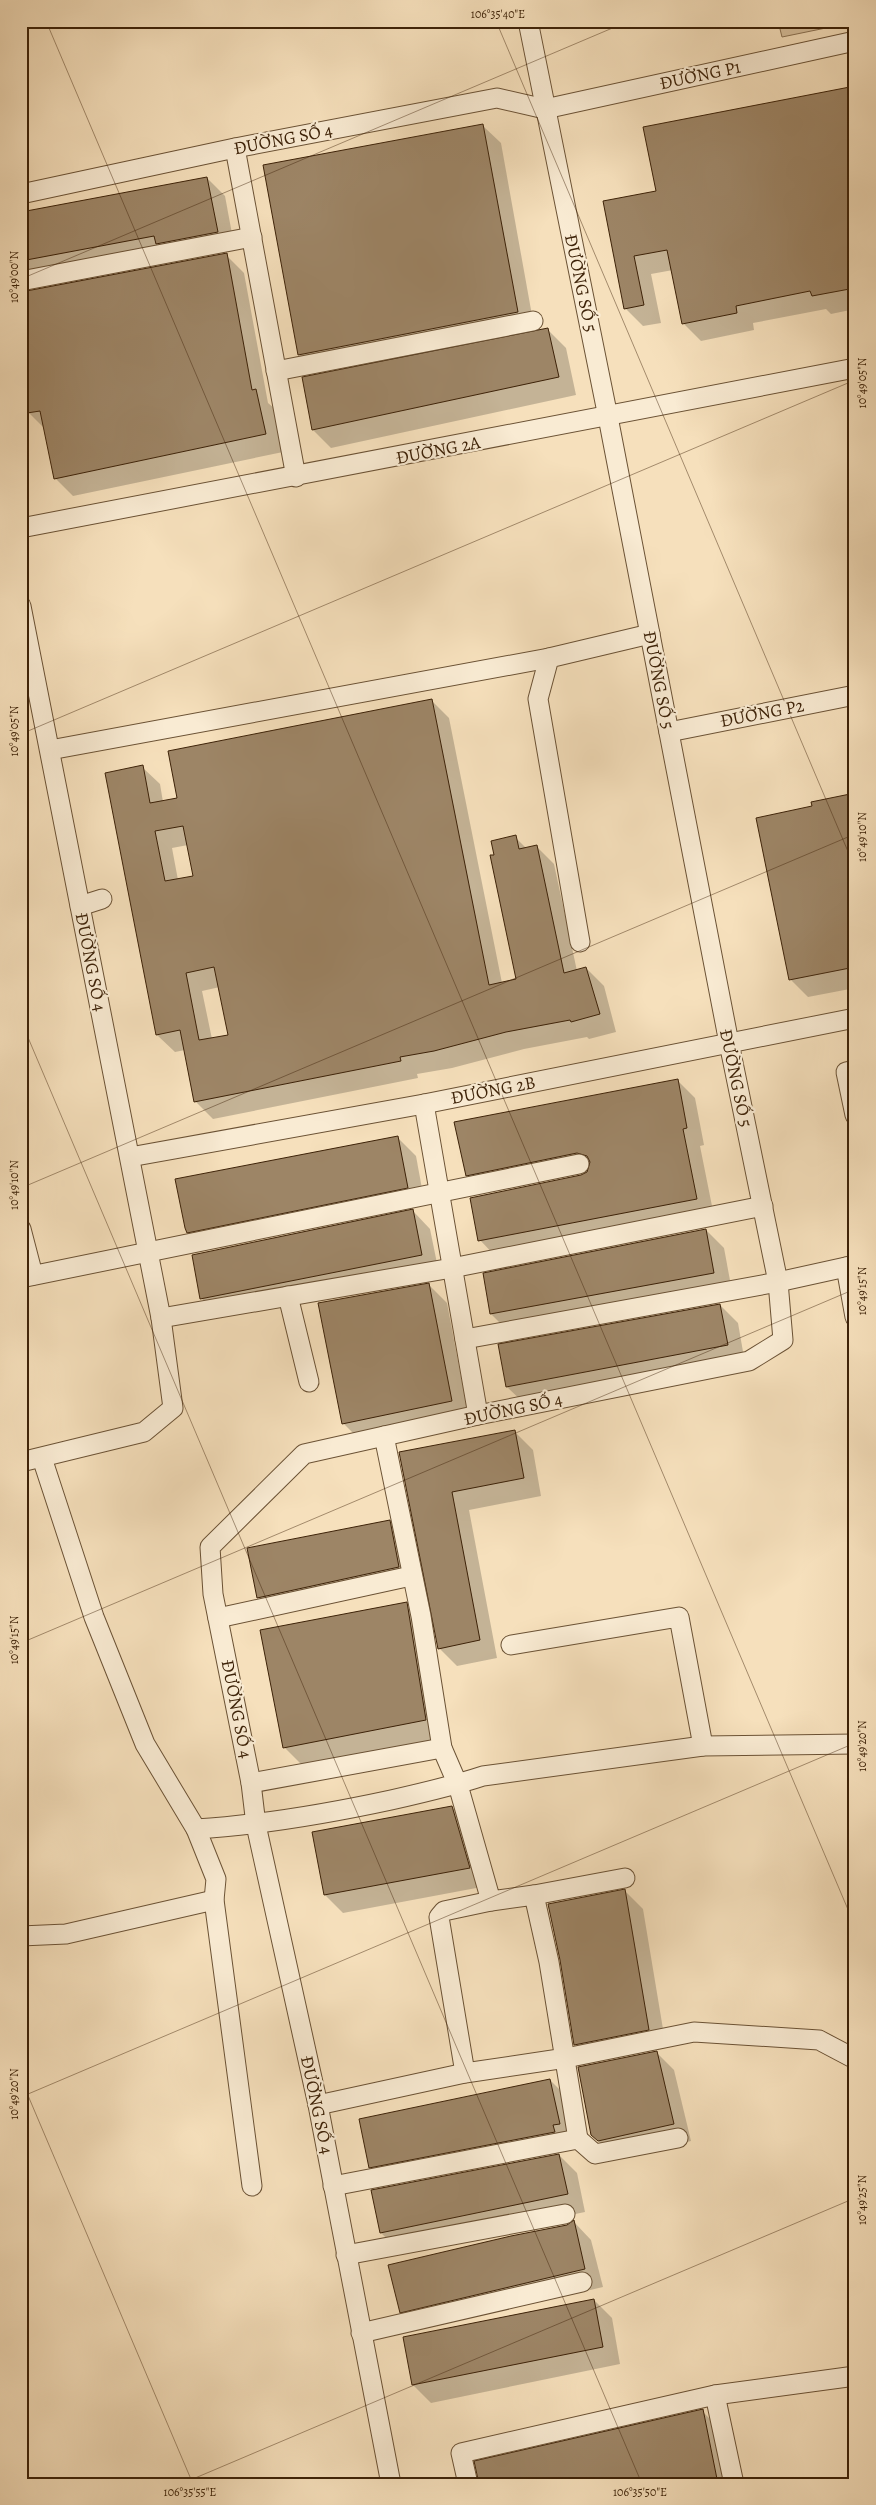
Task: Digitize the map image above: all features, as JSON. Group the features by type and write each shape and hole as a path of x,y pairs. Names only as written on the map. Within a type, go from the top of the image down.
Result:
{"street":[{"name":"ĐƯỜNG SỐ 5","path":"528,21 608,417 729,1043 778,1282 783,1340"},
{"name":"ĐƯỜNG P1","path":"545,109 855,41"},
{"name":"ĐƯỜNG SỐ 4","path":"21,194 235,148 497,98 545,109"},
{"path":"235,148 296,476"},
{"path":"21,281 252,238"},
{"path":"276,371 533,321"},
{"name":"ĐƯỜNG 2A","path":"21,528 608,417 855,368"},
{"name":"ĐƯỜNG SỐ 4","path":"21,606 161,1318 173,1408 144,1432 42,1458"},
{"path":"50,750 549,658 650,634"},
{"path":"549,658 538,699 580,942"},
{"name":"ĐƯỜNG P2","path":"669,732 855,695"},
{"path":"80,906 102,899"},
{"name":"ĐƯỜNG 2B","path":"130,1157 424,1104 855,1018"},
{"path":"855,1070 846,1072 855,1115"},
{"path":"424,1104 478,1416"},
{"path":"21,1229 27,1276 579,1164"},
{"path":"161,1318 452,1268 763,1206"},
{"path":"465,1339 778,1282 850,1266 855,1317"},
{"path":"288,1296 309,1382"},
{"name":"ĐƯỜNG SỐ 4","path":"391,2484 318,2105 256,1825 251,1783 213,1594 210,1547 304,1454 478,1416 749,1361 783,1340"},
{"path":"384,1436 411,1576 421,1616 442,1748 458,1785 491,1901"},
{"path":"21,1462 42,1458 94,1617 145,1744 196,1829 216,1879 214,1900 252,2186"},
{"path":"218,1618 411,1576"},
{"path":"511,1645 679,1616 703,1746"},
{"path":"196,1829 256,1825 339,1811 458,1785 483,1776 703,1746 855,1744"},
{"path":"251,1783 442,1748"},
{"path":"465,2073 440,1917 444,1911 625,1878"},
{"path":"534,1895 550,1962 578,2139 595,2154 678,2138"},
{"path":"21,1936 66,1934 214,1900"},
{"path":"318,2105 465,2073 566,2058 694,2032 819,2040 855,2059"},
{"path":"333,2186 578,2139"},
{"path":"346,2255 565,2214"},
{"path":"361,2333 582,2282"},
{"path":"468,2484 461,2453 715,2395 855,2376"},
{"path":"715,2395 734,2484"}],"shaded area":[{"path":"778,21 855,21 855,22 782,37"}],"building":[{"path":"855,86 855,288 812,296 810,291 736,306 737,313 682,324 667,250 634,256 644,305 624,309 603,201 656,191 643,127"},
{"path":"483,124 518,312 298,355 263,165"},
{"path":"207,177 218,232 156,244 154,236 21,261 21,212"},
{"path":"227,253 252,390 256,389 266,434 54,479 40,411 27,413 21,383 21,292"},
{"path":"548,328 559,377 312,430 302,377"},
{"path":"432,699 489,985 516,979 490,855 494,855 491,841 516,835 519,849 537,845 564,973 586,967 600,1014 571,1022 570,1020 506,1032 434,1051 400,1057 401,1061 194,1102 180,1030 156,1035 105,773 143,765 150,803 177,798 168,751","holes":["183,826 193,876 165,881 155,831","214,967 228,1035 199,1040 186,973"]},
{"path":"855,793 855,967 789,980 756,818 812,806 811,802"},
{"path":"678,1079 687,1128 683,1129 697,1199 478,1241 470,1198 581,1175 587,1172 590,1162 587,1156 577,1153 466,1176 454,1122"},
{"path":"398,1136 408,1188 187,1233 175,1179"},
{"path":"413,1209 422,1255 200,1299 192,1255"},
{"path":"706,1229 714,1273 490,1314 483,1273"},
{"path":"429,1283 452,1401 342,1424 318,1303"},
{"path":"720,1304 728,1345 506,1387 498,1344"},
{"path":"515,1430 524,1478 452,1492 480,1640 438,1649 399,1452"},
{"path":"390,1520 399,1567 257,1598 247,1548"},
{"path":"407,1602 426,1720 283,1748 260,1630"},
{"path":"452,1806 470,1868 324,1895 312,1832"},
{"path":"625,1889 649,2030 574,2045 560,1960 548,1904"},
{"path":"657,2051 674,2124 598,2141 591,2135 578,2067"},
{"path":"550,2079 560,2124 553,2125 555,2132 369,2168 359,2119"},
{"path":"559,2154 568,2194 380,2233 371,2190"},
{"path":"574,2220 585,2269 400,2313 388,2265 567,2225"},
{"path":"594,2299 603,2347 412,2385 403,2337"},
{"path":"703,2409 718,2484 479,2484 474,2461"}]}
